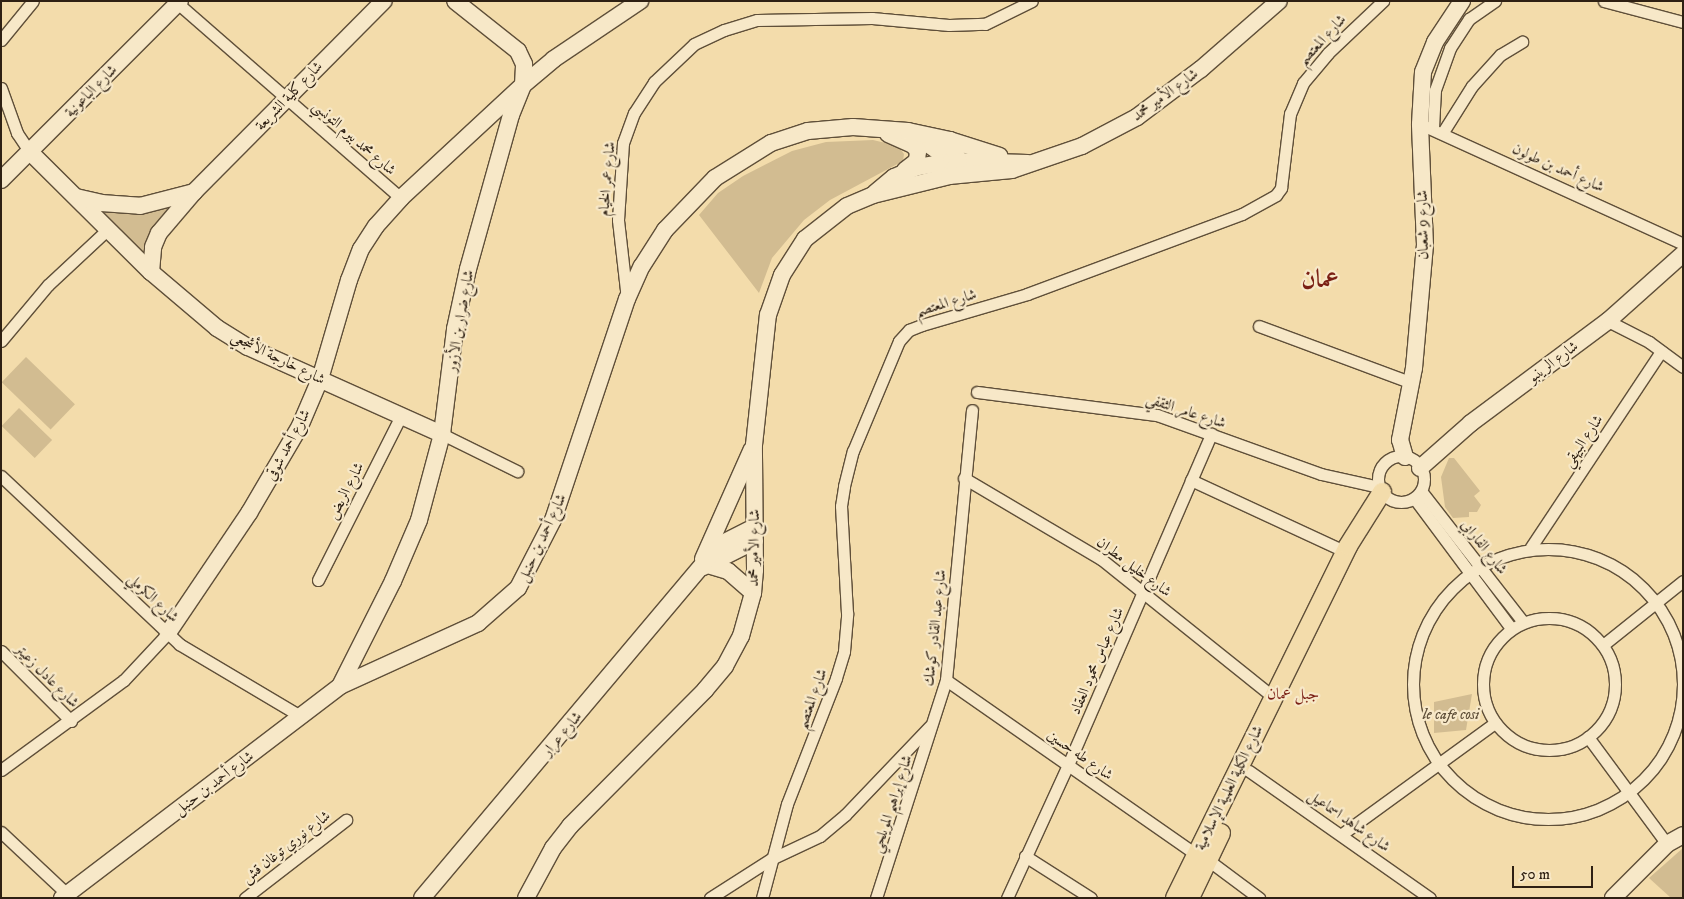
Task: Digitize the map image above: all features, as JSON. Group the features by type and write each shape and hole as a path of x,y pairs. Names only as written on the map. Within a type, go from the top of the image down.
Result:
{"main road":[{"name":"شارع الكلية العلمية الإسلامية","path":"1190,898 1202,857 1273,697 1346,552 1384,493"},
{"name":"شارع الكلية العلمية الإسلامية","path":"1175,898 1202,857 1249,771 1384,493"}],"street":[{"path":"1,40 33,1"},
{"name":"شارع كلية الشريعة","path":"151,272 153,247 159,232 194,192 384,1"},
{"path":"454,1 518,51 524,64 523,85"},
{"path":"523,85 554,59 640,1"},
{"name":"شارع عمر الخيام","path":"627,299 618,220 623,143 634,113 654,82 694,44 724,30 757,20 872,18 948,25 985,24 1032,1"},
{"name":"شارع الأمير محمد","path":"873,195 894,178 918,167 957,167 1004,172 1035,164 1082,146 1137,117 1201,69 1278,1"},
{"name":"شارع المعتصم","path":"762,898 770,859 844,651 847,613 841,506 844,486 853,451 899,341 909,330 922,325 1027,294 1266,202 1281,188 1290,114 1303,83 1328,53 1383,1"},
{"name":"شارع 9 شعبان","path":"1405,457 1400,440 1412,382 1425,245 1432,128 1423,72 1427,59 1462,1"},
{"path":"1432,128 1435,90 1450,48 1469,19 1495,1"},
{"path":"1604,1 1683,22"},
{"name":"شارع محمد بيرم التونسي","path":"177,2 401,198"},
{"name":"شارع الباعونية","path":"1,180 177,2"},
{"path":"1432,128 1500,55 1522,42"},
{"name":"شارع أحمد شوقي","path":"1,770 71,721 124,680 168,633 280,463 320,379 340,302 361,249 376,226 401,198 523,85"},
{"name":"شارع ضرار بن الأزور","path":"340,686 393,581 419,520 442,434 456,329 466,277 507,129 523,85"},
{"path":"1,88 17,133 30,152"},
{"path":"489,116 503,118 507,129"},
{"path":"870,127 902,139 918,151 918,158 913,166 894,178"},
{"name":"شارع أحمد بن حنبل","path":"64,896 302,717 340,686 478,623 518,588 553,520 627,299 642,266 665,230 692,199 732,166 771,143 790,136 830,128 870,127 908,131 950,140 1011,160"},
{"name":"شارع أحمد بن طولون","path":"1432,128 1683,244"},
{"name":"شارع أحمد بن حنبل","path":"908,131 957,167"},
{"path":"950,140 957,167"},
{"name":"شارع خارجة الأشجعي","path":"30,152 151,272 186,304 229,336 442,434 517,471"},
{"name":"شارع الأمير محمد","path":"526,898 553,848 570,826 666,731 725,666 741,636 753,593 755,534 754,445 768,315 782,275 796,251 815,229 846,206 873,195 957,167 1011,160 1035,164"},
{"path":"76,196 117,206 140,206 194,192"},
{"path":"1,341 48,286 107,230"},
{"name":"شارع الرينبو","path":"1420,468 1432,455 1608,321 1683,254"},
{"path":"1608,321 1661,351 1683,367"},
{"path":"1259,326 1412,382"},
{"name":"شارع البيهقي","path":"1531,547 1661,351"},
{"name":"شارع عامر الثقفي","path":"977,392 1151,413 1321,474 1384,493"},
{"name":"شارع عبد القادر كوشك","path":"710,898 770,859 820,836 845,815 936,719 946,680 972,410"},
{"name":"شارع الربض","path":"318,580 401,416"},
{"name":"شارع عباس محمود العقاد","path":"1007,898 1068,765 1211,434"},
{"path":"1400,440 1419,452 1432,455"},
{"path":"753,593 728,571 704,567 714,532 754,445"},
{"path":"1405,457 1420,468 1423,481 1417,495 1401,502 1384,493 1381,468 1391,459 1405,457"},
{"name":"شارع الكرملي","path":"1,476 168,633 195,655 302,717"},
{"name":"شارع خليل مطران","path":"964,478 1101,559 1273,697"},
{"path":"1191,480 1346,552"},
{"name":"شارع الفارابي","path":"1417,495 1482,569 1523,622"},
{"name":"شارع الفارابي","path":"1417,495 1471,576 1511,628"},
{"name":"شارع عرار","path":"422,898 723,543 755,534"},
{"path":"1554,546 1590,555 1631,578 1656,601 1675,638 1682,681 1681,705 1666,749 1654,768 1630,793 1608,806 1584,814 1554,819 1525,816 1483,804 1455,784 1438,765 1418,721 1415,683 1420,651 1430,623 1450,594 1471,576 1504,555 1531,547 1554,546"},
{"path":"1603,645 1683,581"},
{"path":"1556,618 1574,622 1590,631 1603,645 1611,660 1614,694 1609,710 1588,737 1561,749 1531,748 1512,738 1495,723 1484,696 1485,666 1494,646 1511,628 1523,622 1556,618"},
{"name":"شارع عادل زعيتر","path":"1,651 71,721"},
{"name":"شارع طه حسين","path":"946,680 1259,898"},
{"name":"شارع إبراهيم المويلحي","path":"876,898 936,719"},
{"path":"1342,834 1495,723"},
{"path":"1588,737 1667,844"},
{"name":"شارع شاهد اسماعيل","path":"1249,771 1342,834 1430,898"},
{"name":"شارع نوري توغان قش","path":"245,898 346,820"},
{"path":"1,832 64,896"},
{"path":"1613,898 1667,844 1683,836"},
{"path":"1026,856 1091,898"}],"green space":[{"path":"873,140 898,146 904,154 903,161 830,200 804,220 772,258 759,293 699,215 718,193 743,176 792,151 826,142"},
{"path":"174,205 147,255 95,209"},
{"path":"26,357 75,404 51,429 2,382"},
{"path":"19,408 52,440 35,458 2,426"},
{"path":"1449,458 1454,458 1480,491 1474,496 1481,505 1477,512 1469,512 1469,517 1453,518 1445,507 1441,477"},
{"name":"le cafe cosi","path":"1472,694 1466,730 1434,733 1434,702"},
{"path":"1683,848 1683,898 1671,898 1649,878"}],"district":[{"name":"عمان","path":"1320,280"},
{"name":"جبل عمان","path":"1293,694"}]}
